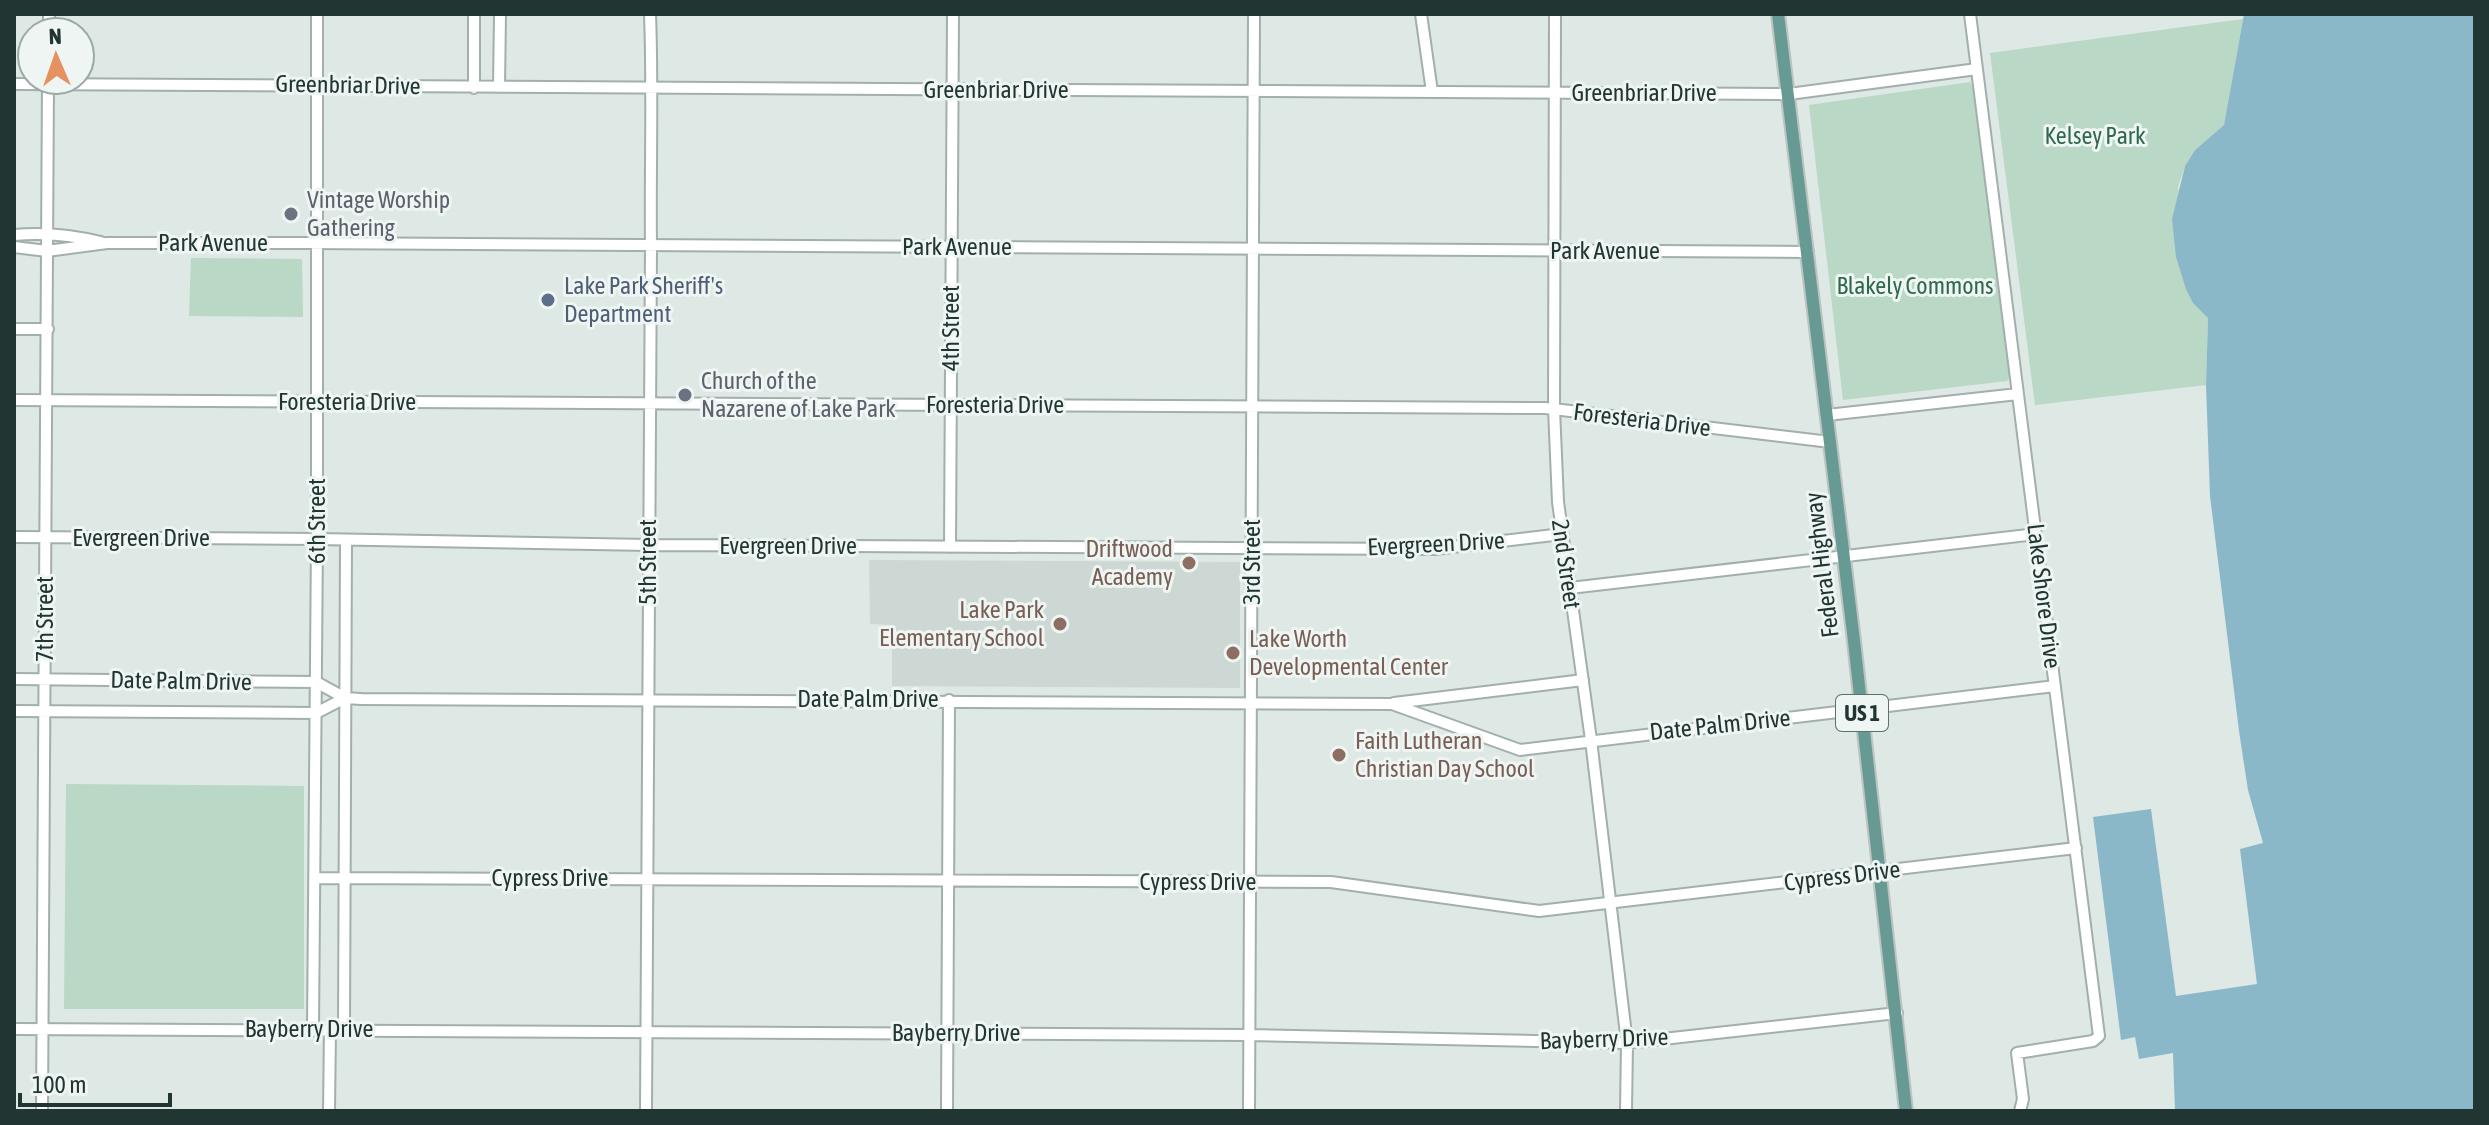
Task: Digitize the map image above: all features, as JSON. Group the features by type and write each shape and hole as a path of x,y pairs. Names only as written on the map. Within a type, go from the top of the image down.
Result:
{"main road":[{"name":"Federal Highway","path":"1778,14 1897,1013 1906,1111"}],"street":[{"name":"6th Street","path":"313,1029 317,14"},
{"path":"474,14 474,88"},
{"path":"499,87 500,14"},
{"name":"5th Street","path":"646,1111 650,14"},
{"name":"4th Street","path":"950,547 953,14"},
{"name":"3rd Street","path":"1249,1111 1254,14"},
{"path":"1421,14 1432,92"},
{"name":"2nd Street","path":"1555,14 1554,409 1558,502 1591,740 1627,1043 1626,1111"},
{"name":"Lake Shore Drive","path":"1970,14 2099,1036 2093,1041 2017,1053 2023,1099 2020,1111"},
{"name":"Greenbriar Drive","path":"96,82 474,88 1789,94 1977,69"},
{"name":"7th Street","path":"42,1111 48,96"},
{"name":"Park Avenue","path":"14,235 47,234 107,243"},
{"name":"Park Avenue","path":"14,247 47,251 107,243 317,243 1808,252"},
{"path":"14,329 48,329"},
{"path":"1827,415 2018,394"},
{"name":"Foresteria Drive","path":"14,400 1554,409 1830,442"},
{"name":"Evergreen Drive","path":"14,537 649,545 1435,549 1562,534"},
{"path":"1570,588 2036,534"},
{"name":"6th Street","path":"344,1029 346,541"},
{"name":"Date Palm Drive","path":"14,679 316,682 345,698"},
{"name":"Date Palm Drive","path":"14,711 316,713 345,698 1392,704 1583,680"},
{"name":"Date Palm Drive","path":"1392,704 1520,750 2055,686"},
{"path":"947,1111 949,700"},
{"name":"Cypress Drive","path":"315,878 1331,882 1539,911 2076,848"},
{"name":"Bayberry Drive","path":"14,1029 1249,1035 1627,1043 1897,1013"},
{"path":"329,1111 330,1029"}],"shaded area":[{"name":"Lake Park Elementary School","path":"869,560 1240,562 1240,688 892,686 892,625 870,624"}],"green space":[{"name":"Kelsey Park","path":"2243,19 2224,125 2195,150 2185,166 2178,187 2193,303 2208,317 2206,385 2035,405 1990,53"},
{"name":"Blakely Commons","path":"1970,82 1975,89 2011,375 2007,381 1843,400 1809,105"},
{"path":"191,258 302,259 303,317 189,316"},
{"path":"66,784 304,786 304,1009 64,1009"}],"water":[{"path":"2244,14 2475,14 2475,1111 2175,1111 2173,1053 2139,1059 2135,1037 2121,1040 2093,817 2151,809 2176,996 2257,984 2240,849 2263,843 2248,790 2210,496 2206,385 2208,318 2193,303 2186,289 2176,257 2172,219 2185,166 2195,150 2224,125"}],"place":[{"name":"Vintage Worship Gathering","path":"291,214"},
{"name":"Lake Park Sheriff's Department","path":"548,300"},
{"name":"Church of the Nazarene of Lake Park","path":"685,395"},
{"name":"Driftwood Academy","path":"1189,563"},
{"name":"Lake Park Elementary School","path":"1060,624"},
{"name":"Lake Worth Developmental Center","path":"1233,653"},
{"name":"Faith Lutheran Christian Day School","path":"1339,755"}]}
